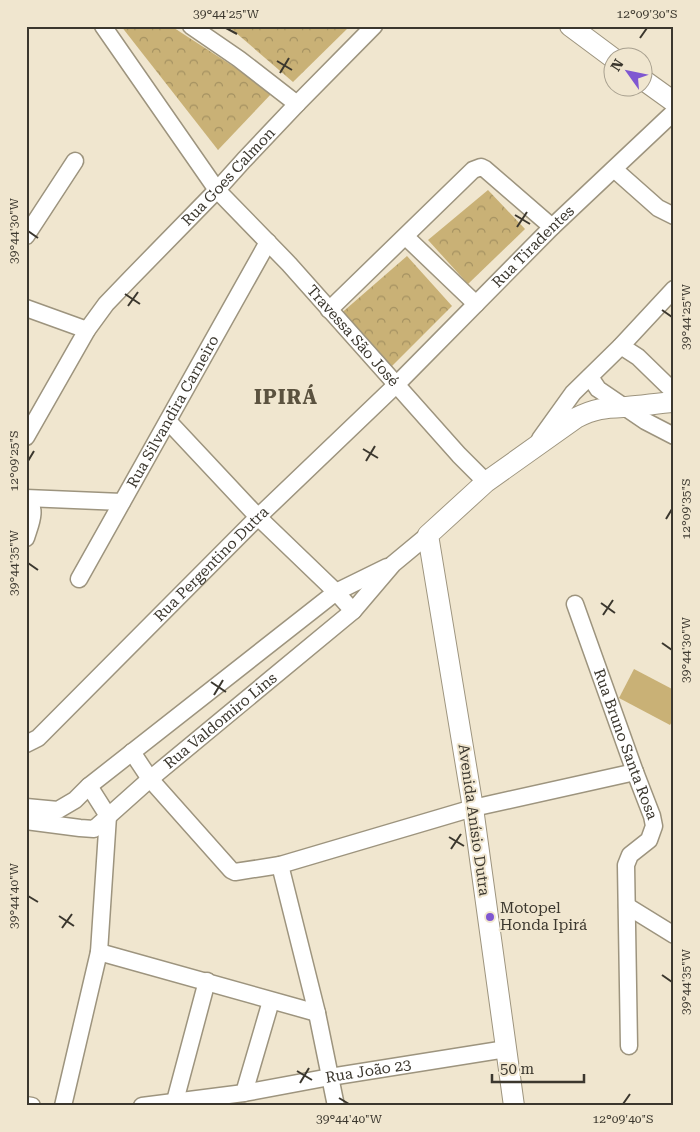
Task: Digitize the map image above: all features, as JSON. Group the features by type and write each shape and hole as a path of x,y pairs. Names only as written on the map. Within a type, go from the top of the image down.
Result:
{"main road":[{"path":"570,26 602,50"},
{"path":"652,86 674,102"},
{"name":"Rua Valdomiro Lins","path":"428,535 486,482 576,418 598,409 674,402"},
{"name":"Avenida Anísio Dutra","path":"428,535 473,808 514,1106"}],"street":[{"name":"Travessa São José","path":"103,26 218,190 268,242 459,455 486,482"},
{"path":"191,26 239,59 297,104"},
{"name":"Rua Goes Calmon","path":"26,437 87,330 106,304 218,190 297,104 374,26"},
{"name":"Rua Tiradentes","path":"397,384 552,227 674,112"},
{"path":"26,236 75,161"},
{"path":"329,310 406,237 472,170 481,168 485,170 552,227"},
{"path":"614,169 658,208 674,216"},
{"path":"406,237 476,304"},
{"name":"Rua Silvandira Carneiro","path":"79,579 268,242"},
{"path":"530,451 552,424 572,393 621,346 674,289"},
{"path":"26,308 87,330"},
{"path":"621,346 638,357 674,392"},
{"path":"590,377 598,389 645,422 674,436"},
{"name":"Rua Pergentino Dutra","path":"26,744 38,738 258,518 397,384"},
{"path":"168,421 258,518 354,611"},
{"path":"26,499 122,502"},
{"path":"26,499 32,506 33,512 26,538"},
{"name":"Rua Valdomiro Lins","path":"26,821 94,829 150,779 354,611 393,564 428,535"},
{"name":"Rua Valdomiro Lins","path":"26,807 58,810 75,800 88,786 336,592 393,564"},
{"name":"Rua Bruno Santa Rosa","path":"574,604 652,816 654,826 649,840 630,854 626,865 630,1046"},
{"path":"132,752 150,779 231,870 235,872 280,865 473,808 635,772"},
{"path":"63,1106 99,952 108,816 88,786"},
{"path":"280,865 317,1013 336,1106"},
{"path":"627,906 674,935"},
{"path":"99,952 317,1013"},
{"path":"175,1101 207,981"},
{"path":"244,1093 271,1001"},
{"name":"Rua João 23","path":"142,1106 244,1093 330,1077 506,1049"},
{"path":"26,1105 32,1106"}],"green space":[{"path":"121,26 171,26 273,92 218,150"},
{"path":"228,26 350,26 293,82"},
{"path":"488,190 525,229 468,284 428,240"},
{"path":"407,256 452,306 389,369 338,316"},
{"path":"634,669 674,690 674,718 670,725 619,698"}],"place":[{"name":"Motopel Honda Ipirá","path":"490,917"}],"district":[{"name":"IPIRÁ","path":"286,397"}]}
